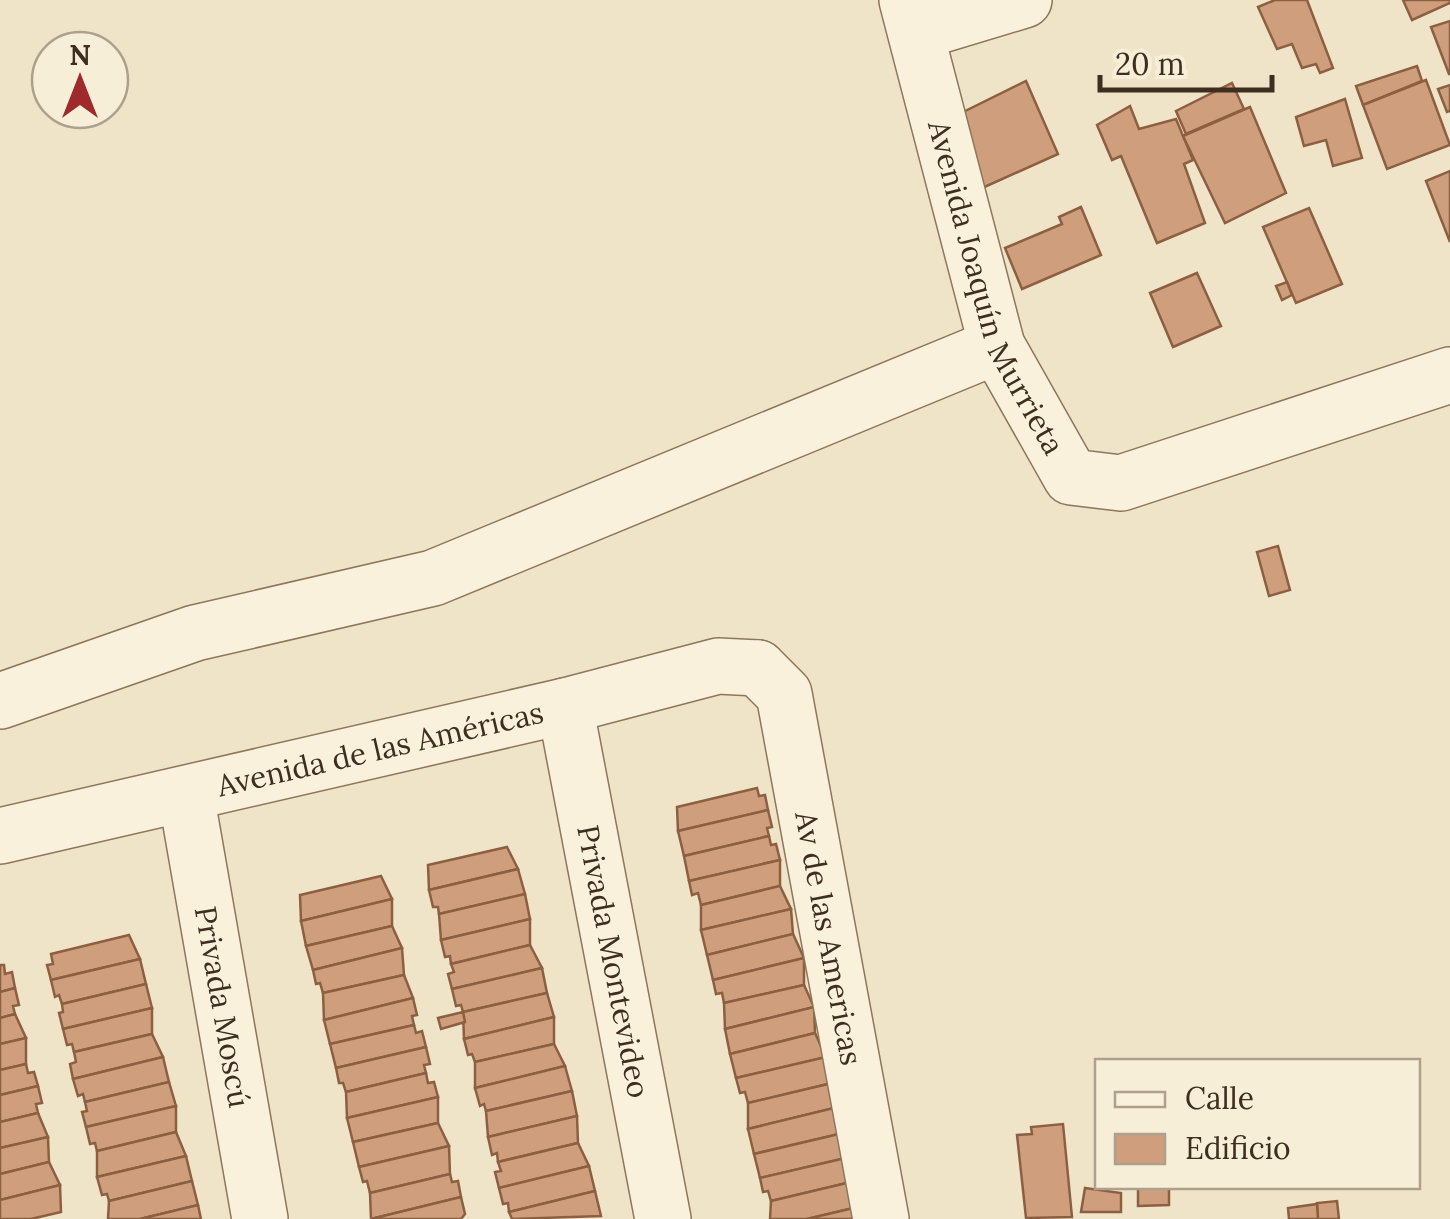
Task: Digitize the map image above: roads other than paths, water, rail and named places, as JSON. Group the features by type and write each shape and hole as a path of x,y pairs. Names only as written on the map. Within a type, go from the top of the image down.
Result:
{"street":[{"path":"913,16 1024,0"},
{"name":"Avenida Joaquín Murrieta","path":"913,16 996,346 1071,476 1121,483 1450,375"},
{"path":"0,700 195,632 433,578 996,346"},
{"name":"Avenida de las Américas","path":"0,836 565,706 718,666 758,668"},
{"name":"Av de las Americas","path":"758,668 784,694 882,1219"},
{"name":"Privada Montevideo","path":"565,706 663,1219"},
{"name":"Privada Moscú","path":"186,795 260,1219"}]}
